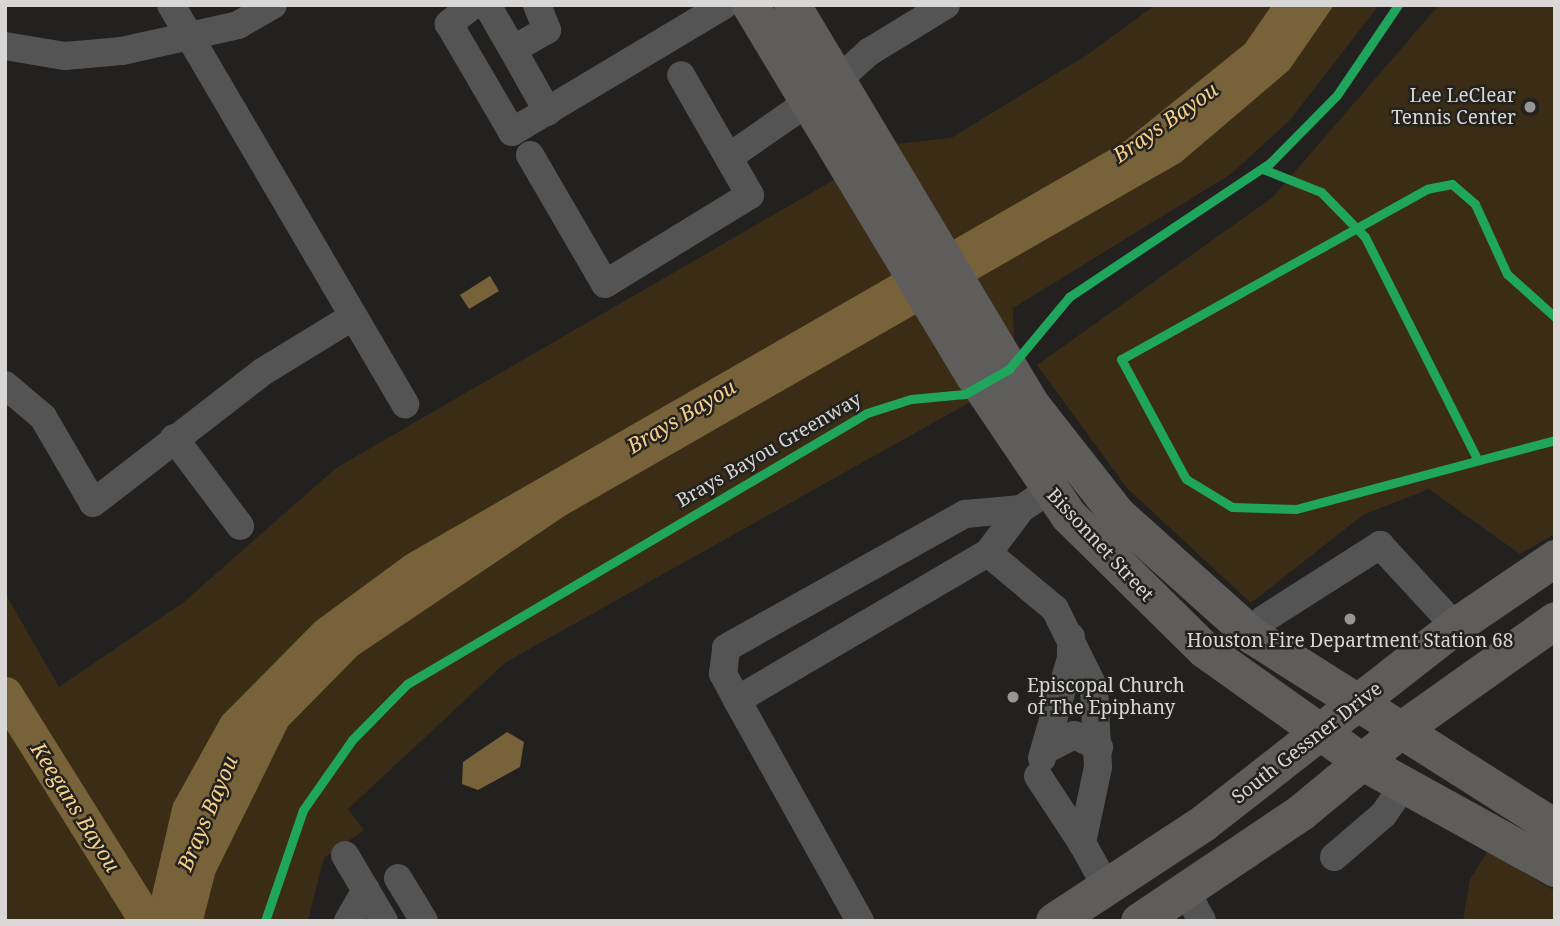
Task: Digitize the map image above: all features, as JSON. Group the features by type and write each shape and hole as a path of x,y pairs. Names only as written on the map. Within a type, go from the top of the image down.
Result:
{"main road":[{"name":"Bissonnet Street","path":"750,5 891,172 989,368 1035,500 1092,541 1205,650 1322,734 1361,761 1555,868"},
{"name":"Bissonnet Street","path":"792,5 859,188 989,368 1117,514 1253,636 1357,705 1555,828"},
{"path":"1092,541 1117,514"},
{"name":"South Gessner Drive","path":"1054,921 1100,903 1322,734 1455,626 1555,558"},
{"path":"1139,921 1193,906 1361,761 1555,620"}],"street":[{"path":"171,5 187,40 405,404"},
{"path":"5,46 65,56 187,40 238,25 273,5"},
{"path":"473,5 449,24 508,131 548,112 724,5"},
{"path":"487,5 548,112"},
{"path":"513,50 547,30 537,5"},
{"path":"729,157 822,92 869,52 946,5"},
{"path":"530,155 605,284 750,195 681,75"},
{"path":"5,385 43,417 93,503 174,438 352,317"},
{"path":"174,438 240,526"},
{"path":"737,700 988,553 1035,500"},
{"path":"860,921 723,674 726,648 965,514 1035,500"},
{"path":"1253,636 1264,619 1380,545 1455,626"},
{"path":"988,553 1055,609 1094,688 1099,747 1082,843"},
{"path":"1071,637 1071,658 1042,762 1082,843 1100,903"},
{"path":"1042,762 1074,735 1099,747"},
{"path":"1334,857 1383,815 1405,783"},
{"path":"345,855 384,921"},
{"path":"398,878 424,921"},
{"path":"348,921 366,890"}],"shaded area":[{"path":"1155,5 1379,5 1290,120 1231,174 1013,308 1015,377 506,662 348,809 364,830 324,858 308,921 7,921 5,593 59,687 184,602 336,468 896,144 951,138 1087,55"},
{"path":"1439,5 1555,5 1555,534 1520,554 1429,489 1363,515 1251,603 1127,488 1037,365 1273,197"},
{"path":"1488,851 1555,891 1555,921 1463,921 1470,879"}],"water":[{"name":"Brays Bayou","path":"1272,5 1334,5 1289,70 1181,162 566,515 358,655 288,726 215,874 203,921 154,921 151,899 173,804 222,716 315,622 406,555 1125,141 1245,44"},
{"path":"490,276 499,291 469,309 460,295"},
{"path":"507,732 524,742 520,767 478,790 462,784 463,762"}],"waterway":[{"name":"Keegans Bayou","path":"5,694 147,921"}],"cycle path":[{"name":"Brays Bayou Greenway","path":"265,921 303,810 352,740 407,684 867,413 911,399 965,394 1009,369 1069,297 1270,163 1337,95 1398,5"},
{"path":"1263,169 1321,192 1365,237 1476,457"},
{"path":"1555,317 1507,274 1475,204 1452,184 1427,189 1121,359 1186,479 1232,507 1296,509 1555,440"}],"place":[{"name":"Lee LeClear Tennis Center","path":"1530,107"},
{"name":"Houston Fire Department Station 68","path":"1350,619"},
{"name":"Episcopal Church of The Epiphany","path":"1013,697"}]}
